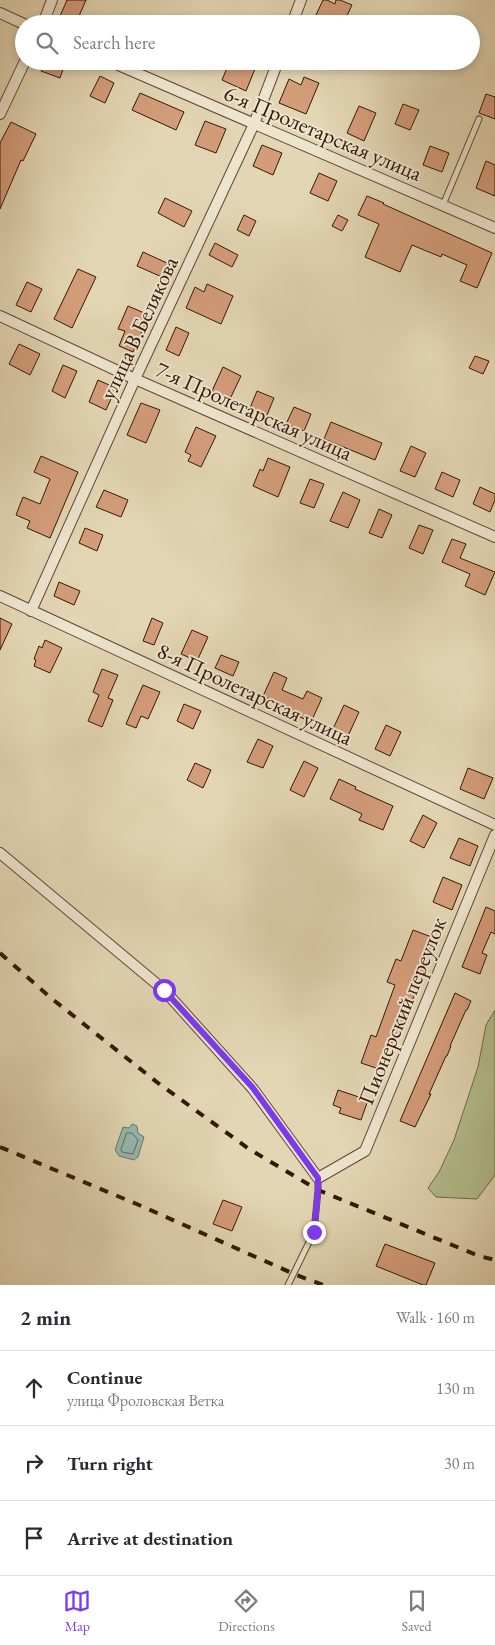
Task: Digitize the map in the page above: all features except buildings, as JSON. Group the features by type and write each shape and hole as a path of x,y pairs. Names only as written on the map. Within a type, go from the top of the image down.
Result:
{"street":[{"path":"46,15 52,0"},
{"path":"295,15 301,0"},
{"path":"0,13 15,20"},
{"path":"0,114 21,70"},
{"name":"6-я Пролетарская улица","path":"130,70 495,228"},
{"name":"улица В.Белякова","path":"32,611 135,379 254,124 275,70"},
{"name":"7-я Пролетарская улица","path":"0,316 135,379 495,537"},
{"name":"8-я Пролетарская улица","path":"0,596 495,825"},
{"name":"Пионерский переулок","path":"318,1178 364,1151 495,836"},
{"path":"0,853 164,990 253,1088 318,1178"}],"lane":[{"path":"443,205 479,118"},
{"path":"288,1285 314,1232 318,1178"}],"green space":[{"path":"495,1010 495,1175 477,1199 436,1197 428,1188 439,1172 454,1140 478,1067 486,1025"}],"water":[{"path":"132,1124 137,1126 138,1133 144,1137 138,1157 134,1160 119,1156 115,1150 123,1127 129,1128"}],"railway":[{"path":"0,953 51,998 158,1083 249,1149 318,1190 479,1256 495,1260"},
{"path":"0,1147 323,1285"}],"route":[{"path":"164,990 253,1088 318,1178 314,1232"}]}
